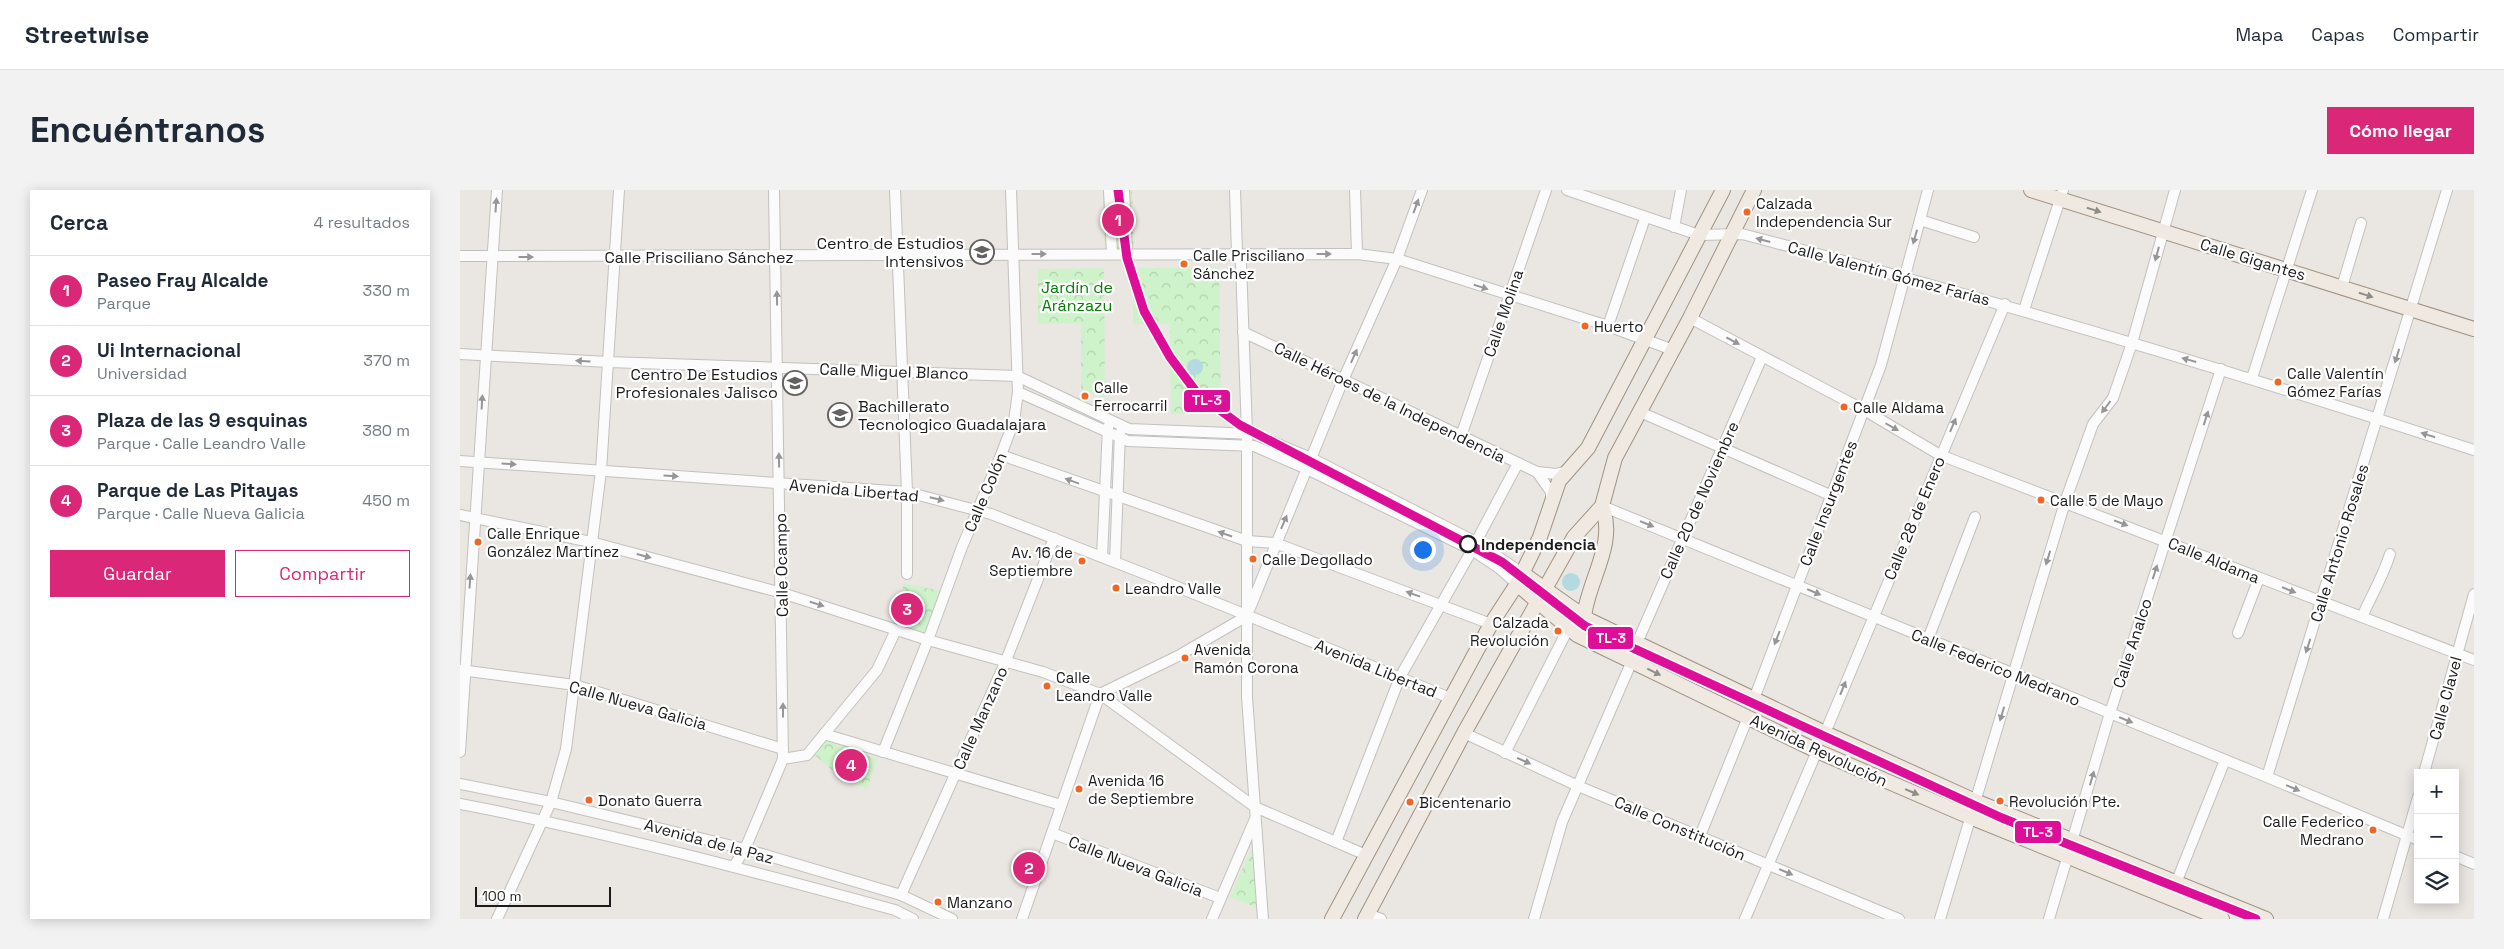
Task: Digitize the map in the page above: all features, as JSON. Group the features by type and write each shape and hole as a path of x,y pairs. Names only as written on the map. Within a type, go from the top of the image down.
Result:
{"main road":[{"path":"1332,919 1490,624 1520,578 1540,537 1559,481 1588,448 1723,190"},
{"path":"1366,916 1464,733 1574,537 1602,506 1615,458 1690,318 1754,190"},
{"name":"Calle Gigantes","path":"2031,190 2062,195 2163,232 2474,329"},
{"path":"1584,617 1586,598 1605,551 1606,517 1602,506"},
{"name":"Avenida Revolución","path":"1520,578 1546,588 1584,617 1824,733 1975,801 2266,919"},
{"name":"Avenida Revolución","path":"1520,578 1537,603 1568,630 1816,751 1970,817 2222,919"}],"street":[{"path":"460,752 462,670 475,518 484,355 497,190"},
{"path":"497,919 551,802 566,749 601,471 619,190"},
{"name":"Calle Ocampo","path":"774,190 782,593 783,754"},
{"path":"895,190 907,492 907,574"},
{"name":"Calle Colón","path":"883,752 1014,421 1018,392 1011,190"},
{"path":"1108,190 1112,254"},
{"path":"1124,190 1127,254"},
{"path":"1235,190 1237,254 1241,263 1247,433 1247,697 1263,917 1274,919"},
{"path":"1355,190 1357,254"},
{"path":"1022,919 1100,694 1178,656 1247,616 1275,543 1343,380 1397,259 1422,190"},
{"name":"Calle Molina","path":"1461,436 1546,190"},
{"path":"1674,227 1681,190"},
{"name":"Calle Insurgentes","path":"1754,699 1881,365 1928,190"},
{"path":"1940,919 2065,502 2093,424 2113,398 2132,343 2175,190"},
{"path":"2252,378 2312,190"},
{"name":"Calle Antonio Rosales","path":"2267,777 2447,190"},
{"path":"1572,191 1699,236"},
{"path":"2024,310 2062,195"},
{"path":"1608,326 1645,218"},
{"path":"1920,220 1974,237"},
{"path":"2342,287 2361,223"},
{"name":"Calle Valentín Gómez Farías","path":"1699,236 1742,234 1904,276 2005,304 2252,378 2474,450"},
{"name":"Calle Prisciliano Sánchez","path":"460,256 1357,254 1397,259 1508,296 1608,326 1673,350"},
{"name":"Calle 28 de Enero","path":"1824,733 2005,304"},
{"name":"Calle Aldama","path":"1690,318 1864,410 1940,455 2165,540 2321,603 2474,660"},
{"name":"Calle Héroes de la Independencia","path":"1243,332 1537,472 1556,474 1567,471"},
{"name":"Calle Miguel Blanco","path":"460,354 608,362 1017,376 1129,429 1254,434 1311,458 1474,546"},
{"name":"Calle 20 de Noviembre","path":"1637,643 1681,538 1762,357"},
{"name":"Calle Analco","path":"2049,919 2110,713 2221,369"},
{"path":"1018,392 1108,433 1128,440 1254,446 1474,546 1520,578"},
{"path":"1640,412 1830,495"},
{"path":"1102,557 1109,418"},
{"path":"1115,562 1120,424"},
{"path":"1001,455 1105,493 1247,541 1275,543 1442,604 1490,624"},
{"name":"Avenida Libertad","path":"460,461 907,492 978,509 1115,562 1450,698"},
{"path":"1336,842 1400,677 1474,546 1518,463"},
{"path":"1537,472 1551,492 1551,502"},
{"name":"Calle Federico Medrano","path":"1602,506 1797,584 2414,839"},
{"path":"460,515 591,542 782,593 928,640 1005,663 1043,672 1100,694 1256,812 1366,855"},
{"path":"1928,639 1975,517"},
{"name":"Calle Manzano","path":"901,895 1005,663 1054,538"},
{"path":"2362,617 2374,590 2382,578 2390,554"},
{"path":"2238,633 2260,578"},
{"name":"Calle Clavel","path":"2425,769 2474,594"},
{"path":"734,866 745,849 783,754 807,755 877,670 896,630"},
{"path":"1505,753 1568,630"},
{"path":"1534,919 1556,839 1632,661"},
{"name":"Calle Nueva Galicia","path":"462,670 575,685 783,754"},
{"path":"1700,836 1748,717"},
{"name":"Calle Constitución","path":"1464,733 1578,786 1899,919"},
{"path":"824,734 1061,805"},
{"path":"1745,919 1816,751"},
{"path":"2176,882 2225,760"},
{"name":"Avenida de la Paz","path":"460,784 551,802 745,849 901,895 952,919"},
{"name":"Avenida de la Paz","path":"460,804 543,820 734,866 894,915 913,919"},
{"path":"2383,919 2414,811"},
{"path":"1212,919 1256,812"},
{"name":"Calle Nueva Galicia","path":"1052,833 1220,898"},
{"path":"2459,858 2474,864"},
{"path":"1366,916 1381,919"}],"green space":[{"path":"1103,190 1132,190 1134,251 1105,251"},
{"name":"Jardín de Aránzazu","path":"1104,268 1105,398 1081,389 1081,323 1038,324 1038,269"},
{"path":"1133,268 1219,268 1221,414 1171,414 1170,324 1133,324"},
{"path":"903,583 942,591 926,633 894,624 903,599"},
{"path":"822,740 877,759 867,789 843,779 812,753"},
{"path":"1252,848 1255,849 1258,908 1230,897"}],"water":[{"path":"1195,359 1203,367 1195,375 1187,367"},
{"path":"1571,573 1577,576 1580,582 1577,588 1571,591 1565,588 1562,582 1565,576"}],"transit line":[{"name":"TL-3","path":"1118,190 1127,258 1144,311 1170,357 1197,393 1240,425 1502,562 1585,626 2002,818 2256,919"}],"place":[{"name":"Calzada Independencia Sur","path":"1747,212"},
{"name":"Paseo Fray Alcalde","path":"1118,220"},
{"name":"Centro de Estudios Intensivos","path":"982,252"},
{"name":"Calle Prisciliano Sánchez","path":"1184,264"},
{"name":"Huerto","path":"1585,326"},
{"name":"Calle Valentín Gómez Farías","path":"2278,382"},
{"name":"Centro De Estudios Profesionales Jalisco","path":"795,383"},
{"name":"Calle Ferrocarril","path":"1085,396"},
{"name":"Calle Aldama","path":"1844,407"},
{"name":"Bachillerato Tecnologico Guadalajara","path":"840,415"},
{"name":"Calle 5 de Mayo","path":"2041,500"},
{"name":"Calle Enrique González Martínez","path":"478,542"},
{"name":"Independencia","path":"1468,544"},
{"name":"Calle Degollado","path":"1253,559"},
{"name":"Av. 16 de Septiembre","path":"1082,561"},
{"name":"Leandro Valle","path":"1116,588"},
{"name":"Plaza de las 9 esquinas","path":"907,609"},
{"name":"Calzada Revolución","path":"1558,631"},
{"name":"Avenida Ramón Corona","path":"1185,658"},
{"name":"Calle Leandro Valle","path":"1047,686"},
{"name":"Parque de Las Pitayas","path":"851,765"},
{"name":"Avenida 16 de Septiembre","path":"1079,789"},
{"name":"Donato Guerra","path":"589,800"},
{"name":"Revolución Pte.","path":"2000,801"},
{"name":"Bicentenario","path":"1410,802"},
{"name":"Calle Federico Medrano","path":"2373,830"},
{"name":"Ui Internacional","path":"1029,868"},
{"name":"Manzano","path":"938,902"}]}
